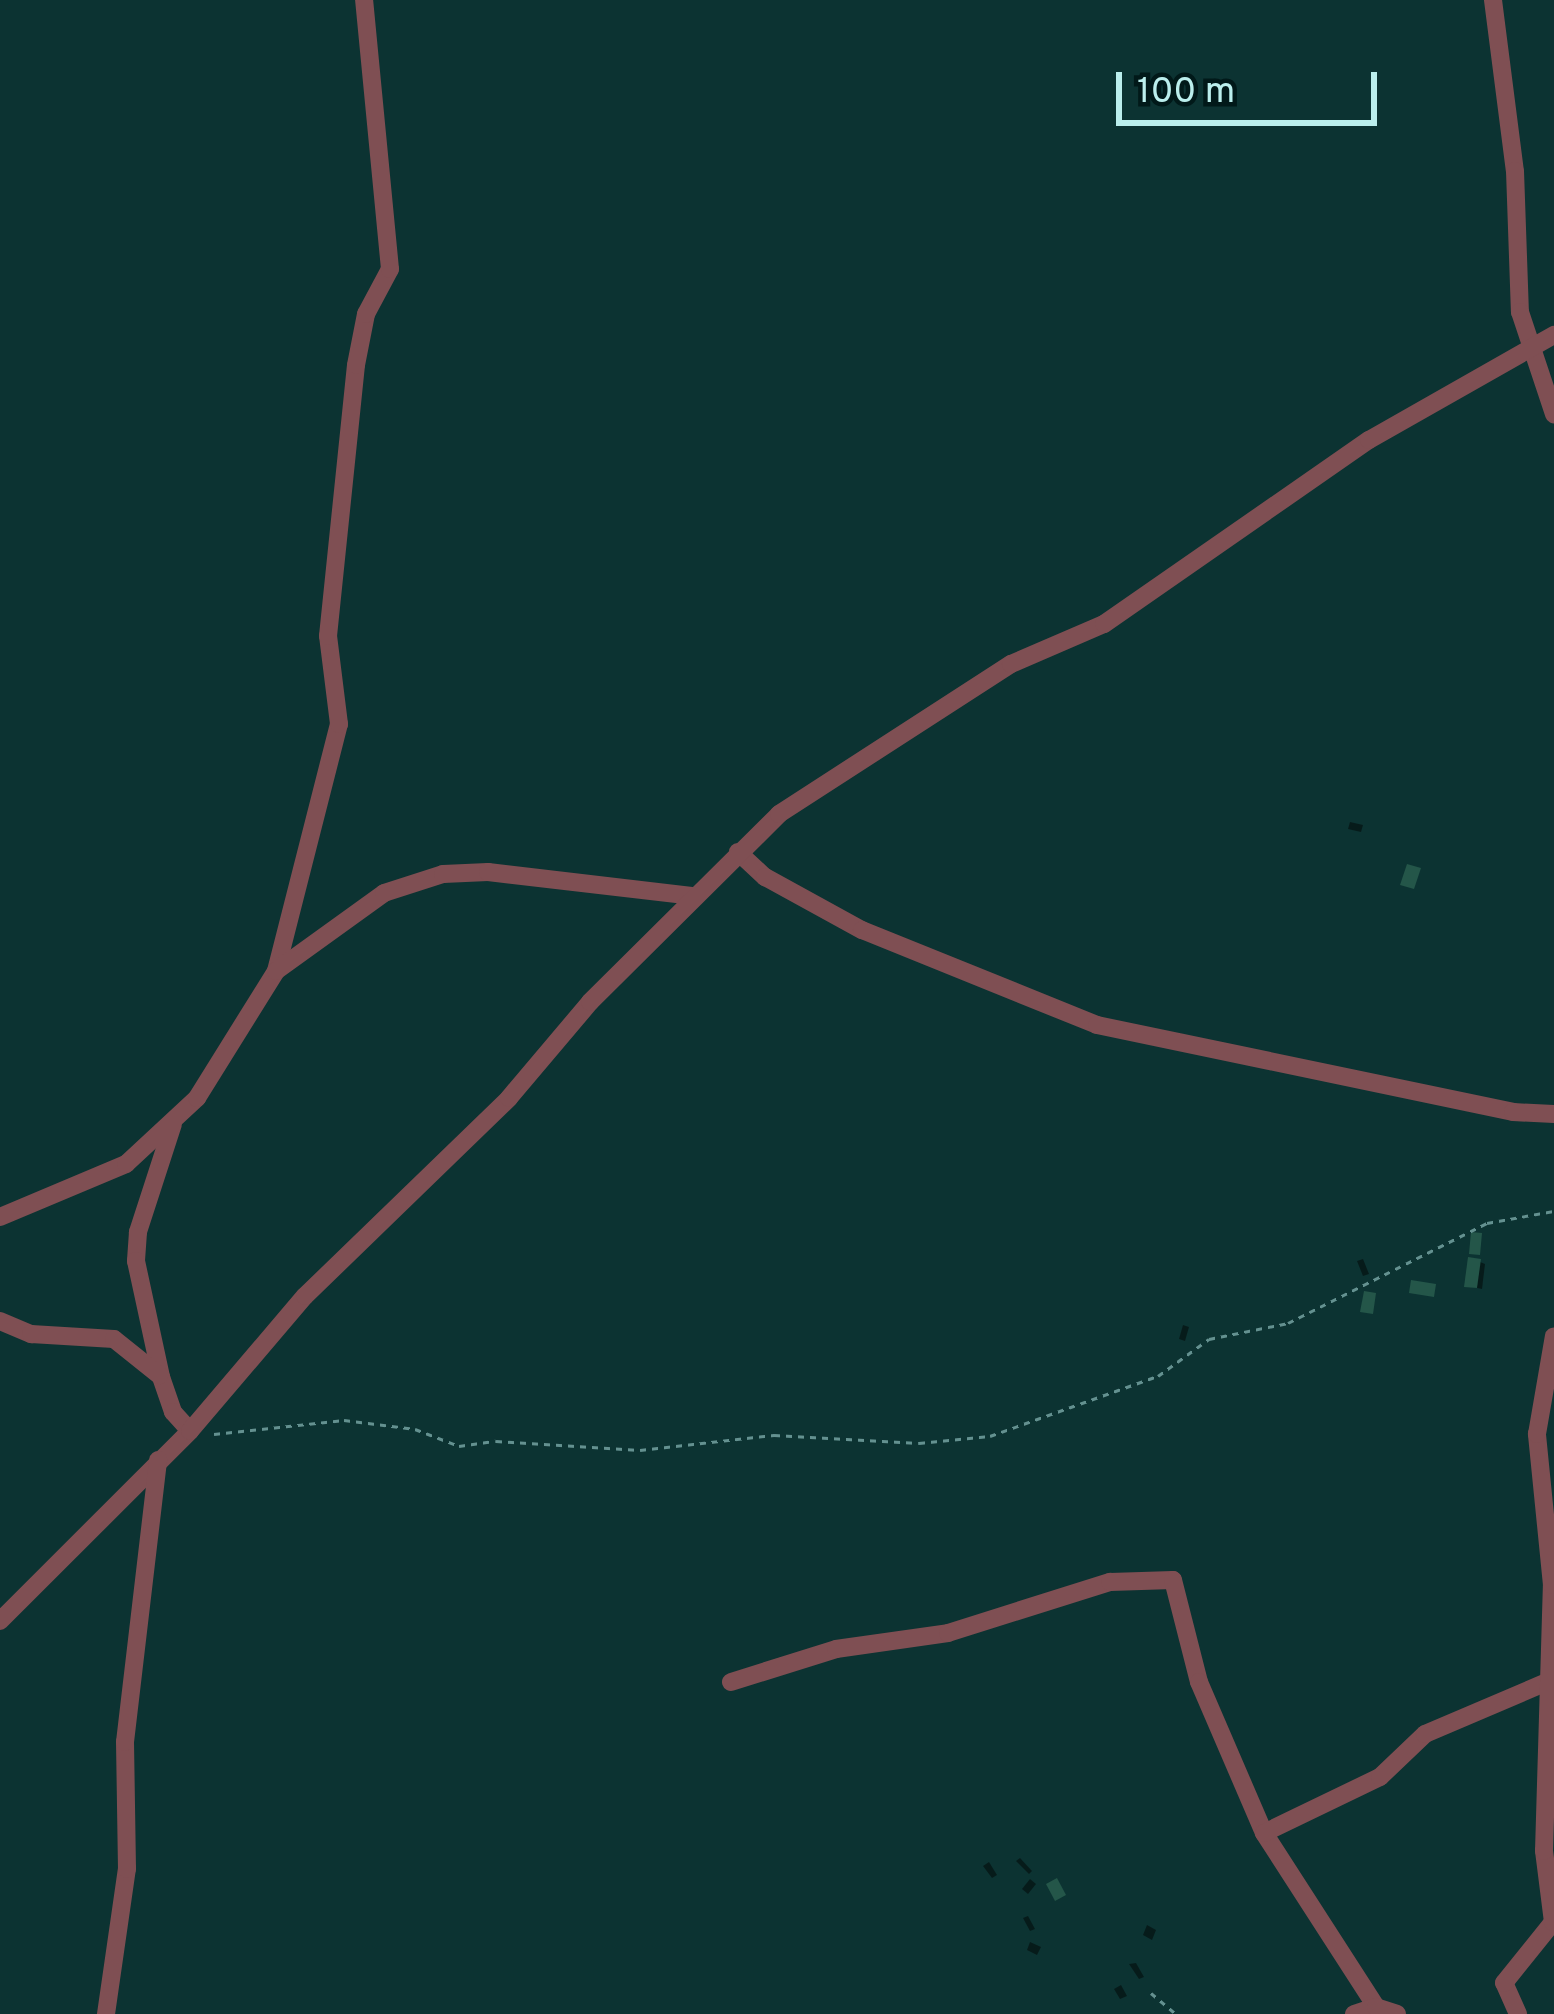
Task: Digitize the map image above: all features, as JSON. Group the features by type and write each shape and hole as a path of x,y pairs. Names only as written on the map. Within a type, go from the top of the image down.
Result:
{"street":[{"path":"276,971 339,724 328,636 356,365 367,314 390,269 364,0"},
{"path":"1493,0 1529,351 1554,414"},
{"path":"0,1621 194,1427 273,1329 509,1098 692,896 779,814 1011,664 1104,624 1369,440 1554,335"},
{"path":"738,852 765,877 862,930 1096,1025 1493,1108 1554,1114"},
{"path":"0,1217 110,1176 175,1119 276,971 384,893 443,874 692,896"},
{"path":"175,1119 137,1246 139,1297 173,1412 194,1427"},
{"path":"0,1322 31,1334 114,1339 161,1377"},
{"path":"1518,2014 1504,1984 1553,1922 1544,1851 1553,1584 1546,1461 1554,1336"},
{"path":"106,2014 127,1869 124,1742 158,1460"},
{"path":"731,1682 836,1648 948,1633 1110,1582 1173,1580 1199,1682 1264,1833 1376,2007"},
{"path":"1264,1833 1380,1777 1425,1734 1551,1686"},
{"path":"1354,2014 1376,2007 1397,2014"}],"path":[{"path":"194,1427 235,1436 381,1422 459,1446 496,1441 640,1450 774,1436 919,1443 990,1436 1158,1376 1210,1339 1288,1323 1475,1228 1554,1211"},
{"path":"1150,1993 1176,2014"}],"building":[{"path":"1407,864 1421,868 1414,889 1400,885"},
{"path":"1471,1232 1482,1233 1480,1255 1469,1254"},
{"path":"1468,1257 1481,1259 1477,1288 1464,1287"},
{"path":"1411,1280 1436,1284 1434,1297 1409,1293"},
{"path":"1364,1291 1376,1293 1373,1314 1360,1312"},
{"path":"1057,1878 1066,1895 1055,1901 1046,1884"}]}
